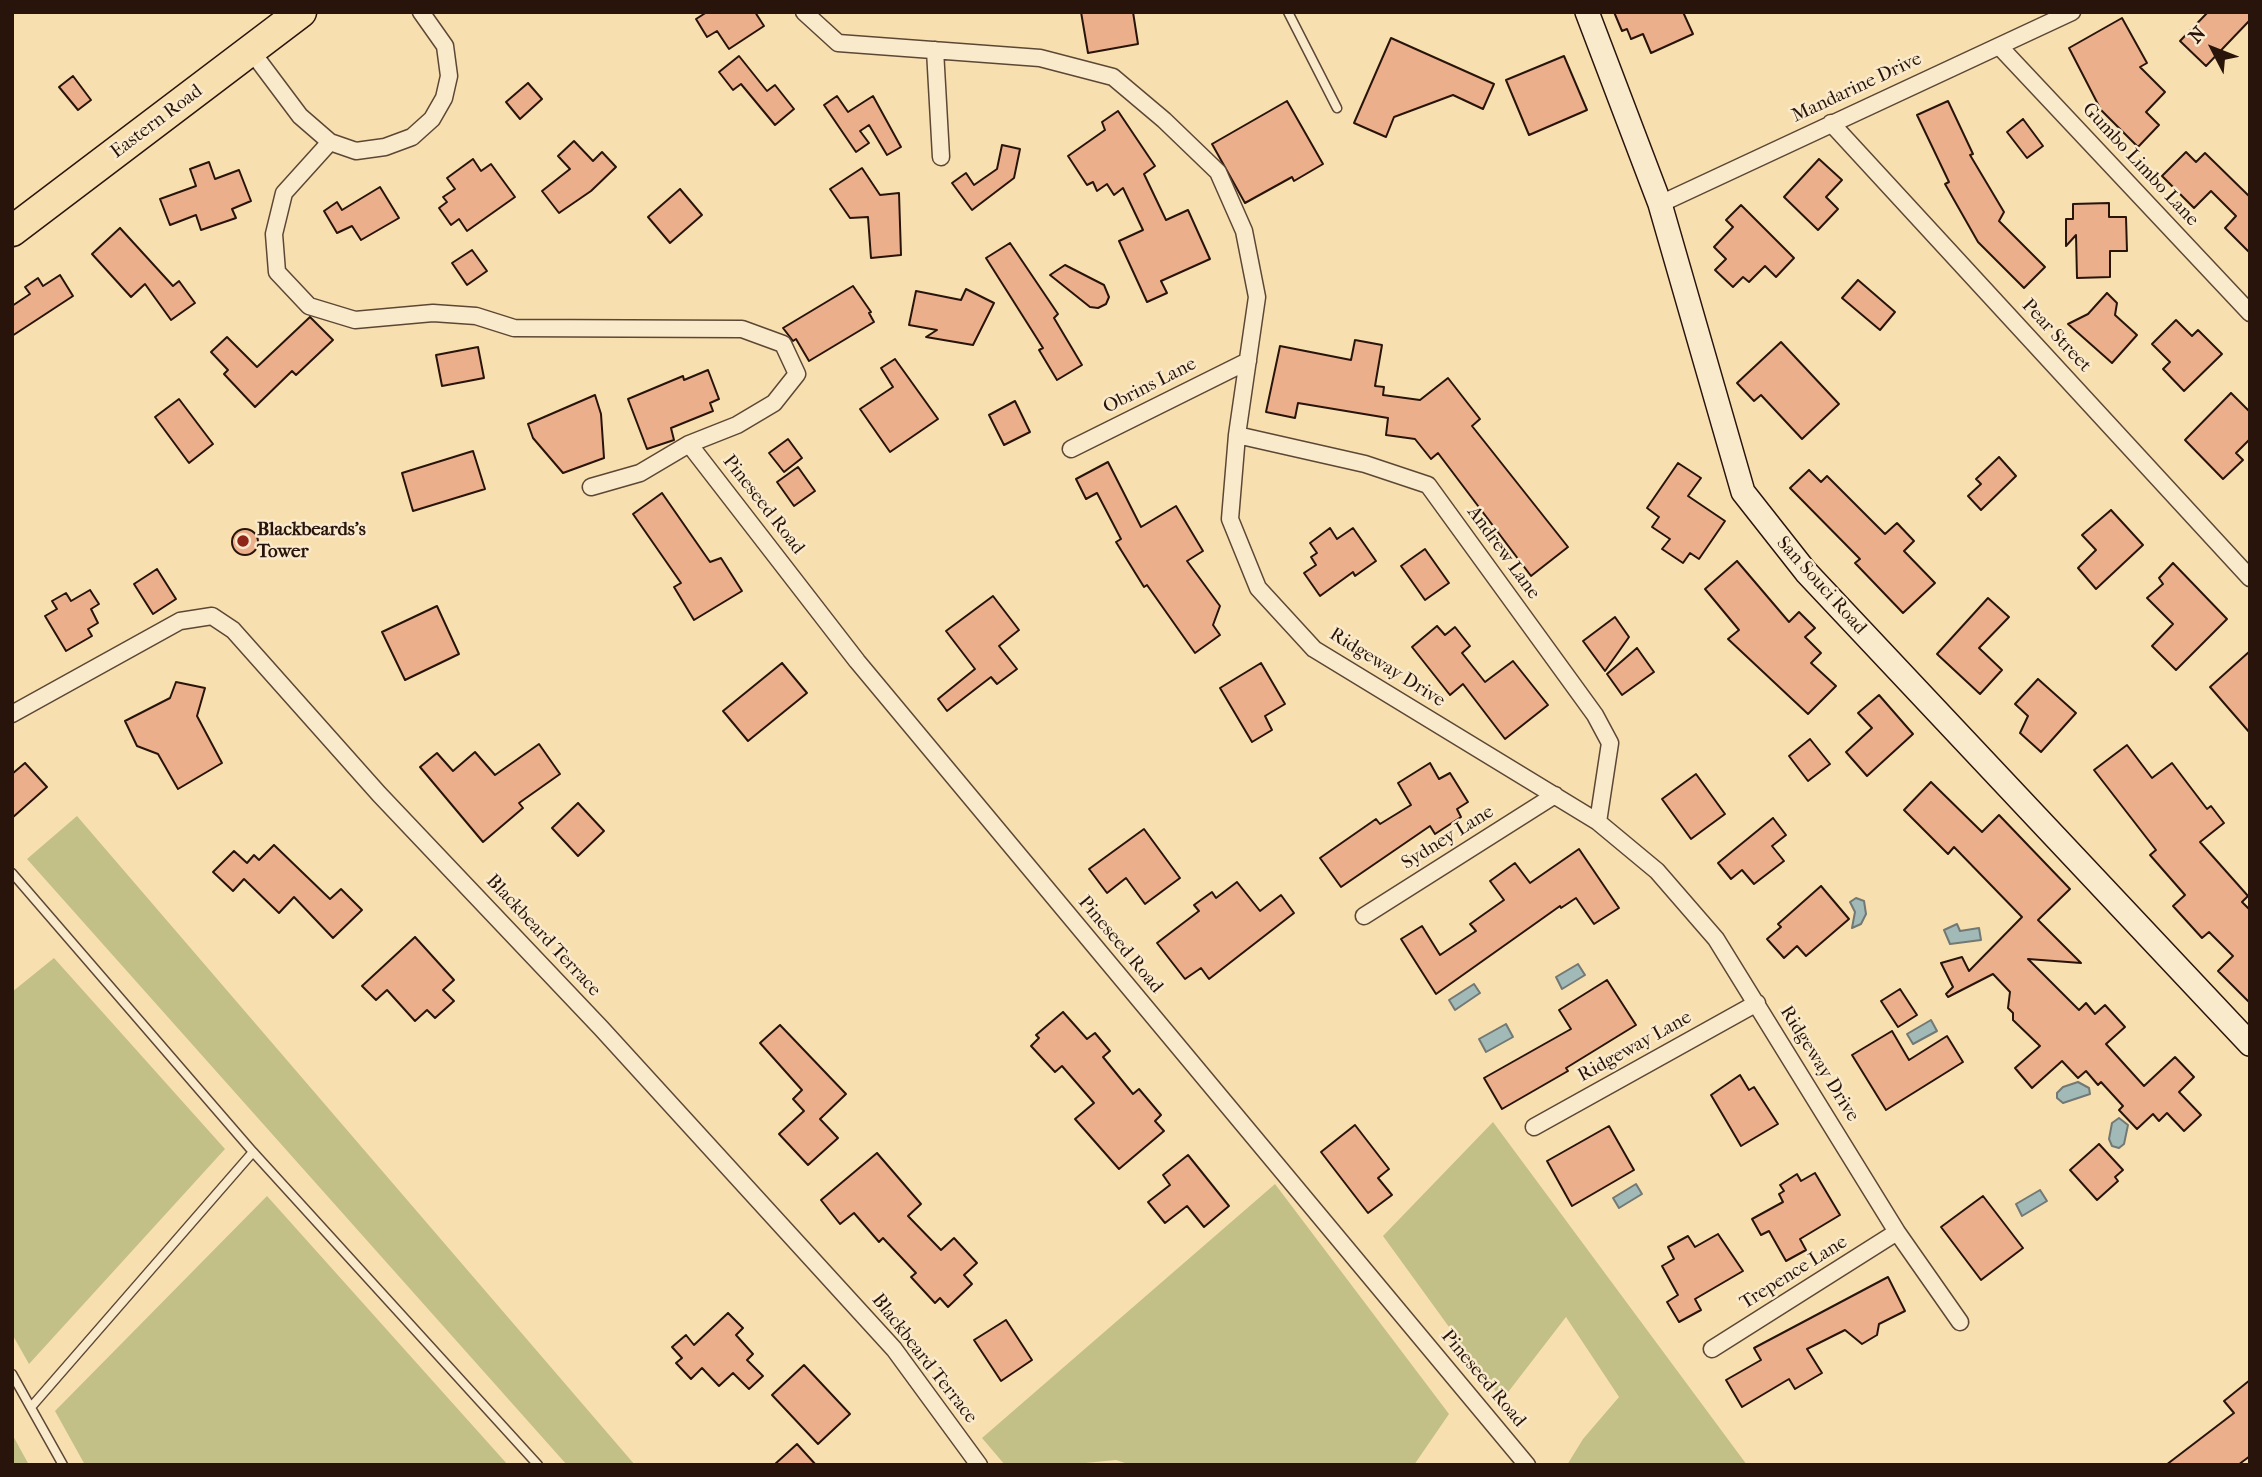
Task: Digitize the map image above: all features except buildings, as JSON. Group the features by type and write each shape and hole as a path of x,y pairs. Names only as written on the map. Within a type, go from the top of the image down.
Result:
{"highway":[{"name":"Eastern Road","path":"12,231 252,52 301,12"}],"street":[{"path":"252,52 300,116 330,142 356,151 385,147 412,137 432,119 444,98 448,68 445,47 421,12"},
{"name":"Ridgeway Drive","path":"804,12 838,43 1040,58 1113,77 1218,172 1244,231 1257,297 1237,435 1230,519 1258,588 1314,649 1598,822 1657,871 1716,939 1897,1233 1960,1322"},
{"name":"San Souci Road","path":"1587,12 1660,204 1743,492 1806,572 2250,1044"},
{"name":"Mandarine Drive","path":"1660,204 2072,12"},
{"name":"Gumbo Limbo Lane","path":"1999,46 2250,313"},
{"path":"935,50 941,157"},
{"name":"Pear Street","path":"1831,123 2250,578"},
{"name":"Pineseed Road","path":"330,142 284,193 275,234 277,272 309,306 355,320 433,313 476,316 514,328 742,329 783,344 797,374 774,404 737,425 689,444 640,473 591,487"},
{"name":"Obrins Lane","path":"1071,449 1248,361"},
{"name":"Andrew Lane","path":"1237,435 1365,464 1428,485 1595,715 1610,743 1598,822"},
{"name":"Pineseed Road","path":"689,444 857,661 1527,1465"},
{"name":"Blackbeard Terrace","path":"12,714 180,621 212,616 233,630 379,794 601,1028 894,1349 979,1465"},
{"name":"Sydney Lane","path":"1364,916 1555,795"},
{"name":"Ridgeway Lane","path":"1534,1127 1757,1003"},
{"name":"Trepence Lane","path":"1712,1349 1897,1233"}],"lane":[{"path":"1289,12 1337,108"},
{"path":"12,873 253,1152 538,1465"},
{"path":"32,1406 253,1152"},
{"path":"12,1374 63,1465"}],"shaded area":[{"path":"77,816 635,1465 567,1465 27,859"},
{"path":"54,958 225,1149 29,1364 12,1334 12,992"},
{"path":"1493,1122 1747,1465 1567,1465 1583,1439 1619,1397 1566,1317 1502,1400 1383,1236"},
{"path":"1275,1184 1449,1414 1414,1465 1131,1465 1116,1460 1065,1465 1005,1465 982,1438"},
{"path":"267,1196 508,1465 85,1465 55,1411"},
{"path":"12,1434 29,1465 12,1465"}],"water":[{"path":"1856,898 1864,901 1866,914 1861,924 1852,928 1855,912 1850,902"},
{"path":"1957,924 1960,931 1979,928 1981,940 1950,944 1944,930"},
{"path":"1578,964 1585,975 1562,989 1556,977"},
{"path":"1474,984 1480,993 1455,1010 1449,1000"},
{"path":"1931,1020 1937,1031 1913,1044 1907,1034"},
{"path":"1506,1024 1513,1037 1486,1052 1479,1039"},
{"path":"2078,1082 2089,1088 2090,1094 2063,1103 2057,1098 2057,1093 2063,1087"},
{"path":"2119,1118 2128,1125 2124,1144 2119,1148 2112,1146 2109,1139 2112,1123"},
{"path":"1636,1184 1642,1194 1619,1208 1613,1198"},
{"path":"2040,1190 2047,1201 2022,1216 2016,1204"}],"place":[{"name":"Blackbeards's Tower","path":"243,541"}]}
